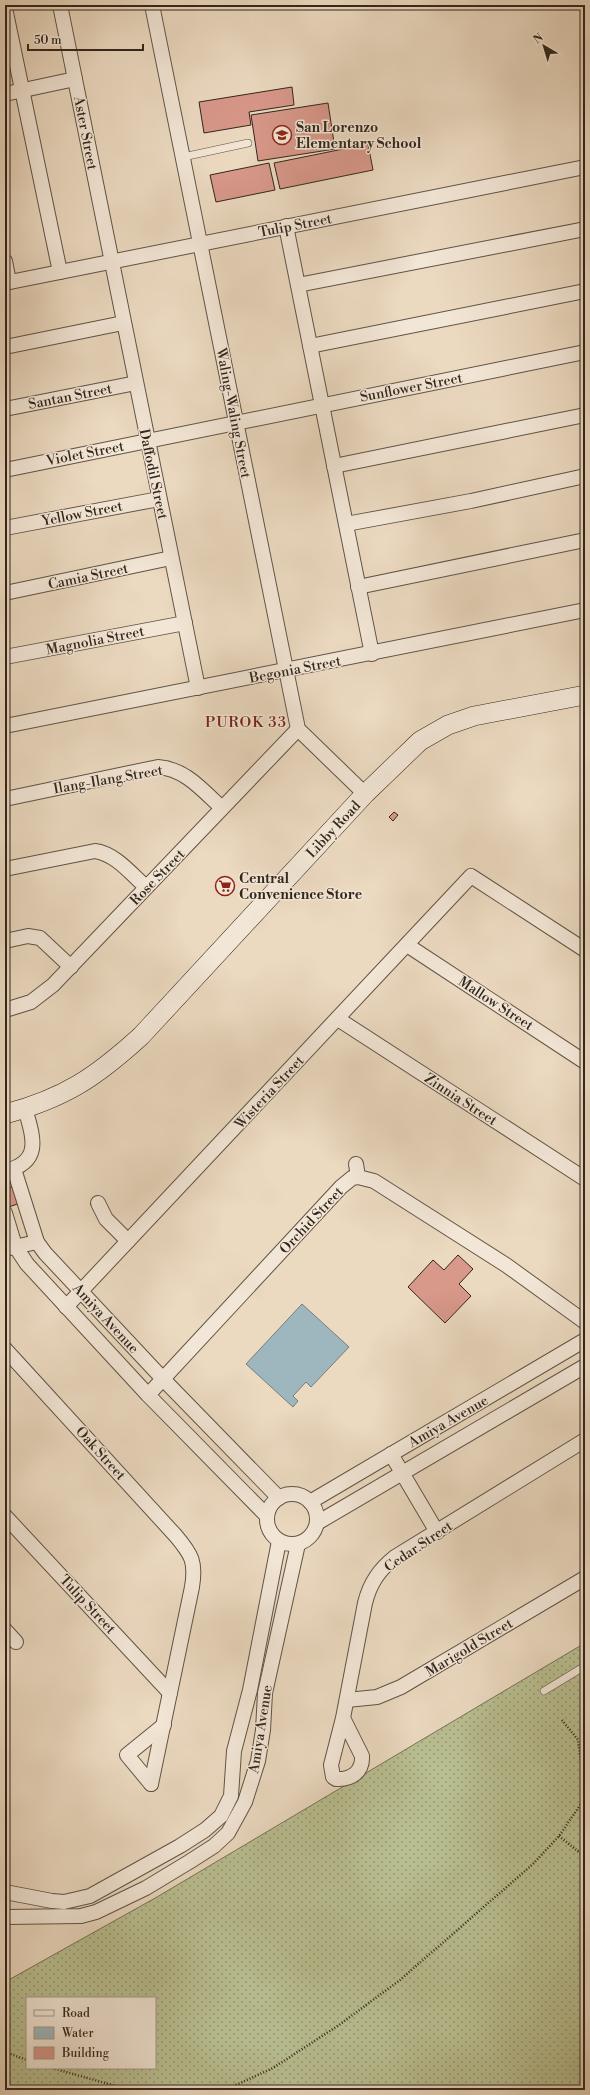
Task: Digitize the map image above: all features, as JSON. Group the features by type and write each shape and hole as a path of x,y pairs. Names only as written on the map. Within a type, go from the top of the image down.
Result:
{"main road":[{"name":"Libby Road","path":"5,1114 48,1101 81,1085 111,1063 141,1036 365,794 420,741 448,725 474,716 585,695"}],"street":[{"name":"Aster Street","path":"60,5 111,261"},
{"name":"Waling-Waling Street","path":"152,5 298,729"},
{"path":"5,8 60,272"},
{"path":"5,94 75,79"},
{"name":"Tulip Street","path":"7,282 585,167"},
{"path":"286,226 372,654"},
{"path":"298,285 585,229"},
{"path":"5,261 7,282"},
{"name":"Daffodil Street","path":"111,261 198,688"},
{"path":"310,346 585,291"},
{"path":"5,347 123,323"},
{"name":"Sunflower Street","path":"236,423 585,352"},
{"name":"Santan Street","path":"5,409 136,383"},
{"path":"334,466 585,415"},
{"name":"Violet Street","path":"5,470 236,423"},
{"path":"346,524 471,501 585,476"},
{"name":"Yellow Street","path":"5,528 159,498"},
{"path":"358,587 585,540"},
{"name":"Camia Street","path":"5,593 171,558"},
{"name":"Begonia Street","path":"5,726 372,654 585,610"},
{"name":"Magnolia Street","path":"5,657 184,623"},
{"path":"298,729 365,794"},
{"name":"Rose Street","path":"5,1010 30,1002 53,985 298,729"},
{"name":"Ilang-Ilang Street","path":"5,799 158,767 171,768 185,775 222,808"},
{"path":"5,869 95,851 105,853 115,859 146,888"},
{"name":"Wisteria Street","path":"66,1307 471,876 585,950"},
{"path":"5,941 28,936 40,938 71,967"},
{"name":"Mallow Street","path":"407,945 585,1062"},
{"name":"Zinnia Street","path":"338,1019 585,1179"},
{"name":"Amiya Avenue","path":"26,1108 34,1144 28,1159 10,1170 37,1242 45,1253 163,1379 279,1498"},
{"name":"Orchid Street","path":"148,1394 341,1187 352,1178 357,1170 506,1265 585,1322"},
{"path":"98,1203 106,1219 128,1241"},
{"name":"Amiya Avenue","path":"5,1214 10,1248 148,1394 267,1516"},
{"path":"10,1248 37,1242"},
{"name":"Amiya Avenue","path":"310,1502 585,1340"},
{"name":"Oak Street","path":"5,1349 176,1536 193,1560 194,1569 192,1587 170,1693"},
{"name":"Amiya Avenue","path":"317,1523 585,1366"},
{"name":"Cedar Street","path":"343,1718 365,1603 369,1589 383,1567 395,1557 585,1440"},
{"path":"391,1454 437,1532"},
{"path":"293,1494 302,1496 310,1502 316,1512 317,1523 308,1538 298,1544 288,1544 279,1541 269,1530 267,1516 271,1506 279,1498 293,1494"},
{"name":"Tulip Street","path":"5,1516 170,1693"},
{"name":"Amiya Avenue","path":"5,1892 52,1901 78,1900 106,1888 190,1840 214,1823 221,1816 231,1796 234,1751 247,1701 279,1541"},
{"name":"Amiya Avenue","path":"5,1917 81,1916 112,1905 205,1852 221,1840 234,1824 245,1802 258,1761 263,1730 263,1704 298,1544"},
{"name":"Marigold Street","path":"346,1700 377,1696 401,1687 585,1578"},
{"path":"5,1630 16,1642"},
{"path":"164,1725 170,1693"},
{"path":"247,1701 263,1704"},
{"path":"221,1816 234,1824"},
{"path":"50,1916 52,1901"}],"lane":[{"path":"183,157 248,143"},
{"path":"544,1691 585,1666"}],"path":[{"path":"562,1720 578,1740 581,1761 585,1769"},
{"path":"225,2090 272,2068 339,2025 400,1980 533,1864 559,1836 585,1798"},
{"path":"559,1836 585,1857"},
{"path":"5,2052 26,2060"},
{"path":"56,2069 130,2090"}],"green space":[{"path":"585,1643 585,2090 5,2090 5,1982 157,1897"}],"water":[{"path":"302,1304 349,1347 311,1387 306,1382 293,1396 298,1401 293,1407 246,1364"}],"building":[{"path":"292,87 294,105 249,112 251,125 204,133 199,102"},
{"path":"328,103 335,149 258,161 251,115"},
{"path":"368,144 373,170 280,189 274,163"},
{"path":"269,163 275,190 216,202 210,175"},
{"path":"394,812 398,815 393,821 389,817"},
{"path":"17,1185 23,1202 6,1208 5,1189"},
{"path":"458,1255 473,1269 459,1284 471,1296 445,1323 408,1287 433,1260 444,1270"}],"place":[{"name":"San Lorenzo Elementary School","path":"282,135"},
{"name":"Central Convenience Store","path":"225,886"}],"district":[{"name":"PUROK 33","path":"246,722"}]}
